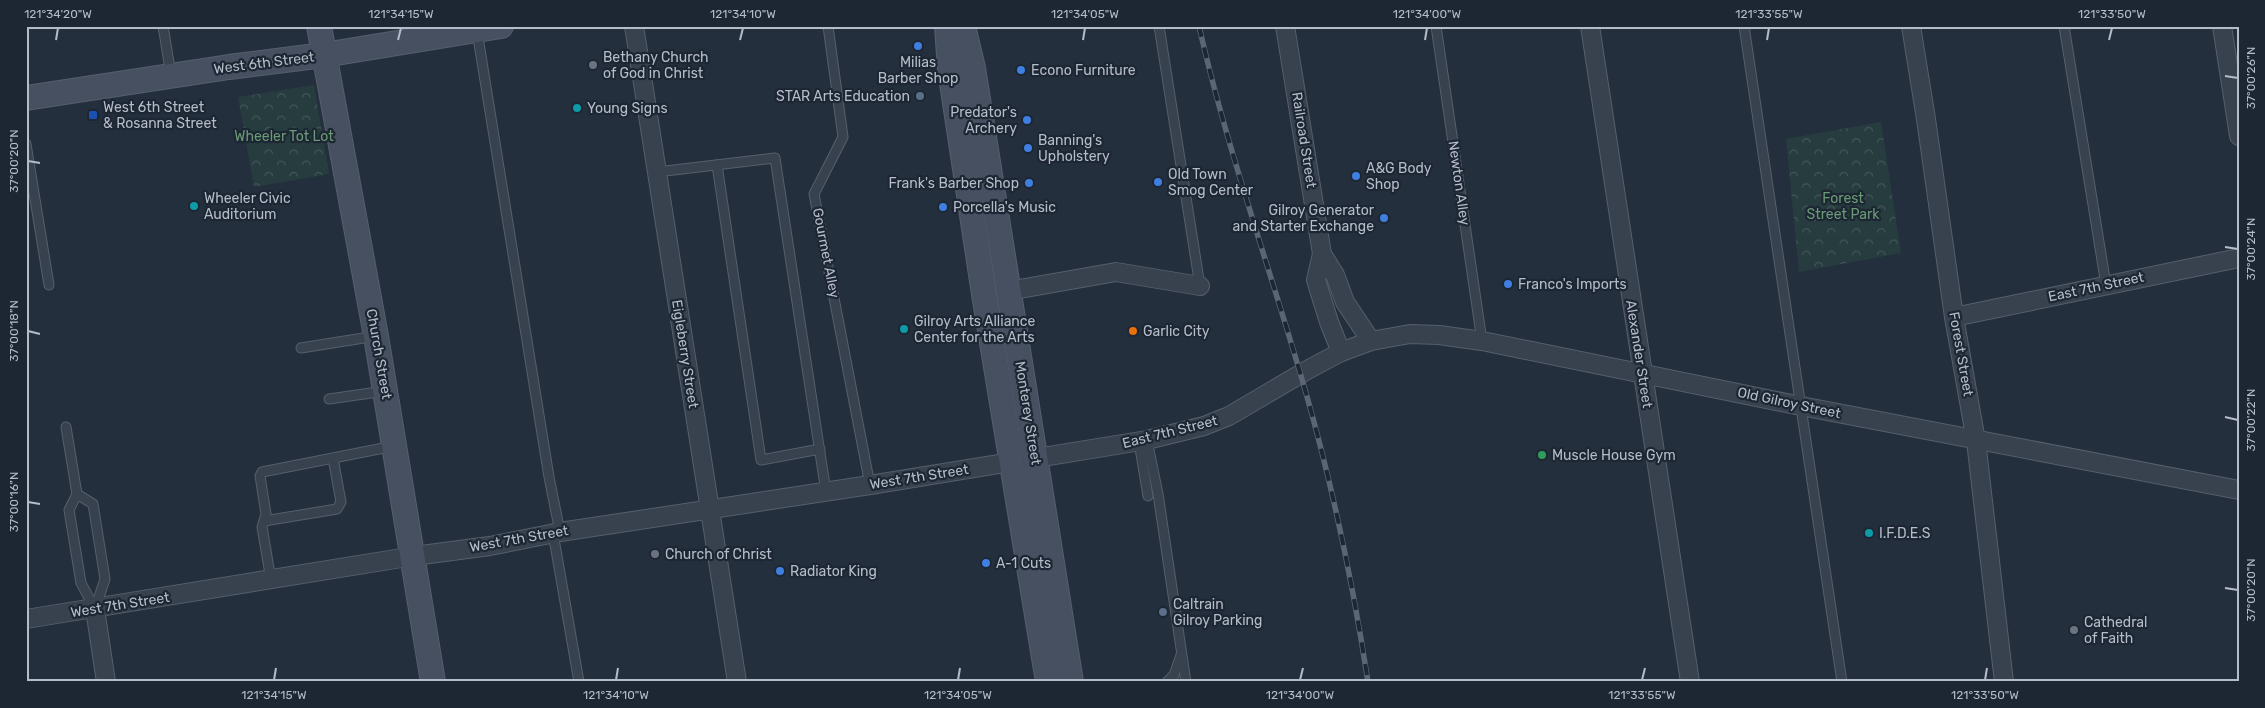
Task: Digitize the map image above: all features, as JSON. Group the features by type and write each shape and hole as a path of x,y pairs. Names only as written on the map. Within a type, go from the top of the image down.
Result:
{"main road":[{"name":"Church Street","path":"319,26 376,336 414,556 433,682"},
{"name":"West 6th Street","path":"26,98 324,55 502,26"},
{"name":"Monterey Street","path":"947,26 950,70 982,284 1024,460 1071,682"},
{"name":"Monterey Street","path":"963,26 973,68 1008,291 1048,682"}],"street":[{"name":"Eigleberry Street","path":"634,26 737,682"},
{"name":"Railroad Street","path":"1285,26 1322,254 1316,280 1341,352"},
{"name":"Alexander Street","path":"1590,26 1690,682"},
{"name":"Forest Street","path":"1911,26 1954,316 1976,441 2004,682"},
{"path":"2222,26 2239,136"},
{"name":"Railroad Street","path":"1322,254 1335,274 1345,302 1371,341"},
{"name":"East 7th Street","path":"1954,316 2239,258"},
{"path":"1008,291 1116,272 1200,286"},
{"name":"Old Gilroy Street","path":"1341,352 1371,341 1410,334 1439,335 1482,341 1976,441 2239,490"},
{"name":"East 7th Street","path":"1024,460 1143,441 1204,426 1229,416 1341,352"},
{"name":"West 7th Street","path":"26,619 414,556 490,546 557,532 1024,460"},
{"path":"95,609 106,682"}],"lane":[{"path":"163,26 171,76"},
{"name":"Gourmet Alley","path":"828,26 843,137 814,194 870,485"},
{"path":"1158,26 1200,286"},
{"name":"Newton Alley","path":"1436,26 1482,341"},
{"path":"1744,26 1842,682"},
{"path":"2064,26 2106,285"},
{"path":"476,30 549,477 579,682"},
{"path":"26,144 49,285"},
{"path":"657,172 775,158 826,492"},
{"path":"717,165 761,460 820,449"},
{"path":"301,348 376,336"},
{"path":"329,399 385,391"},
{"path":"66,427 77,494 69,510 81,583 95,609"},
{"path":"1143,441 1186,682"},
{"path":"271,580 262,526 266,514 260,476 262,472 394,446"},
{"path":"264,521 337,509 340,502 333,458"},
{"path":"77,494 93,504 105,580 95,609"},
{"path":"1167,682 1174,675 1181,654"}],"green space":[{"name":"Wheeler Tot Lot","path":"314,85 329,174 254,187 238,97"},
{"name":"Forest Street Park","path":"1881,122 1901,253 1799,272 1786,139"}],"railway":[{"path":"1199,26 1236,164 1293,347 1316,429 1342,536 1368,682"}],"place":[{"name":"Milias Barber Shop","path":"918,46"},
{"name":"Bethany Church of God in Christ","path":"593,65"},
{"name":"Econo Furniture","path":"1021,70"},
{"name":"STAR Arts Education","path":"920,96"},
{"name":"Young Signs","path":"577,108"},
{"name":"West 6th Street & Rosanna Street","path":"93,115"},
{"name":"Predator's Archery","path":"1027,120"},
{"name":"Banning's Upholstery","path":"1028,148"},
{"name":"A&G Body Shop","path":"1356,176"},
{"name":"Old Town Smog Center","path":"1158,182"},
{"name":"Frank's Barber Shop","path":"1029,183"},
{"name":"Wheeler Civic Auditorium","path":"194,206"},
{"name":"Porcella's Music","path":"943,207"},
{"name":"Gilroy Generator and Starter Exchange","path":"1384,218"},
{"name":"Franco's Imports","path":"1508,284"},
{"name":"Gilroy Arts Alliance Center for the Arts","path":"904,329"},
{"name":"Garlic City","path":"1133,331"},
{"name":"Muscle House Gym","path":"1542,455"},
{"name":"I.F.D.E.S","path":"1869,533"},
{"name":"Church of Christ","path":"655,554"},
{"name":"A-1 Cuts","path":"986,563"},
{"name":"Radiator King","path":"780,571"},
{"name":"Caltrain Gilroy Parking","path":"1163,612"},
{"name":"Cathedral of Faith","path":"2074,630"}]}
